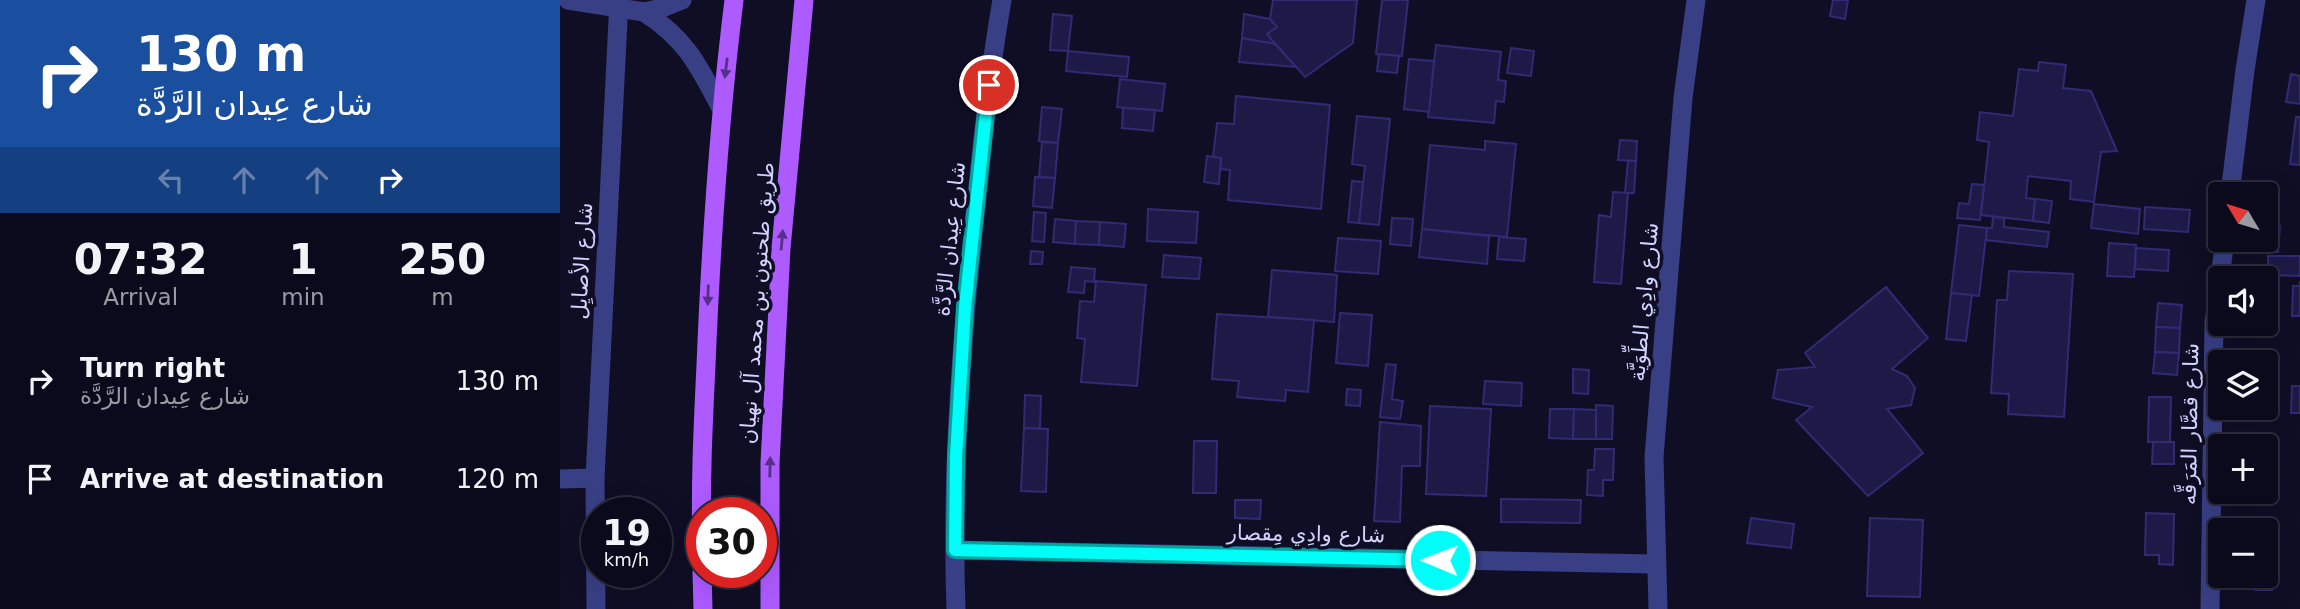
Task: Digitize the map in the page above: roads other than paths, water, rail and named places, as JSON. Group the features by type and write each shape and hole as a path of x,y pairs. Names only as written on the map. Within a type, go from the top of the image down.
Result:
{"main road":[{"path":"701,497 708,303 721,108 734,0"},
{"name":"طريق طحنون بن محمد آل نهيان","path":"770,609 770,463 781,248 804,0"},
{"path":"702,588 703,609"}],"street":[{"path":"568,0 618,4 644,12 668,30 689,51 701,68 721,108"},
{"path":"644,12 682,0"},
{"name":"شارع عِيدان الرَّدَّة","path":"956,609 956,457 965,307 992,57 1002,0"},
{"name":"شارع وادِي الطِّوَيَّة","path":"1658,609 1654,457 1684,98 1696,0"},
{"path":"2231,182 2256,0"},
{"name":"شارع الأصايِل","path":"596,609 595,478 618,4"},
{"name":"شارع قصَّار المَرَقَّه","path":"2210,609 2214,323 2223,252"},
{"path":"560,479 595,478"},
{"name":"شارع وادِي مِقصار","path":"955,550 1655,564"}]}
